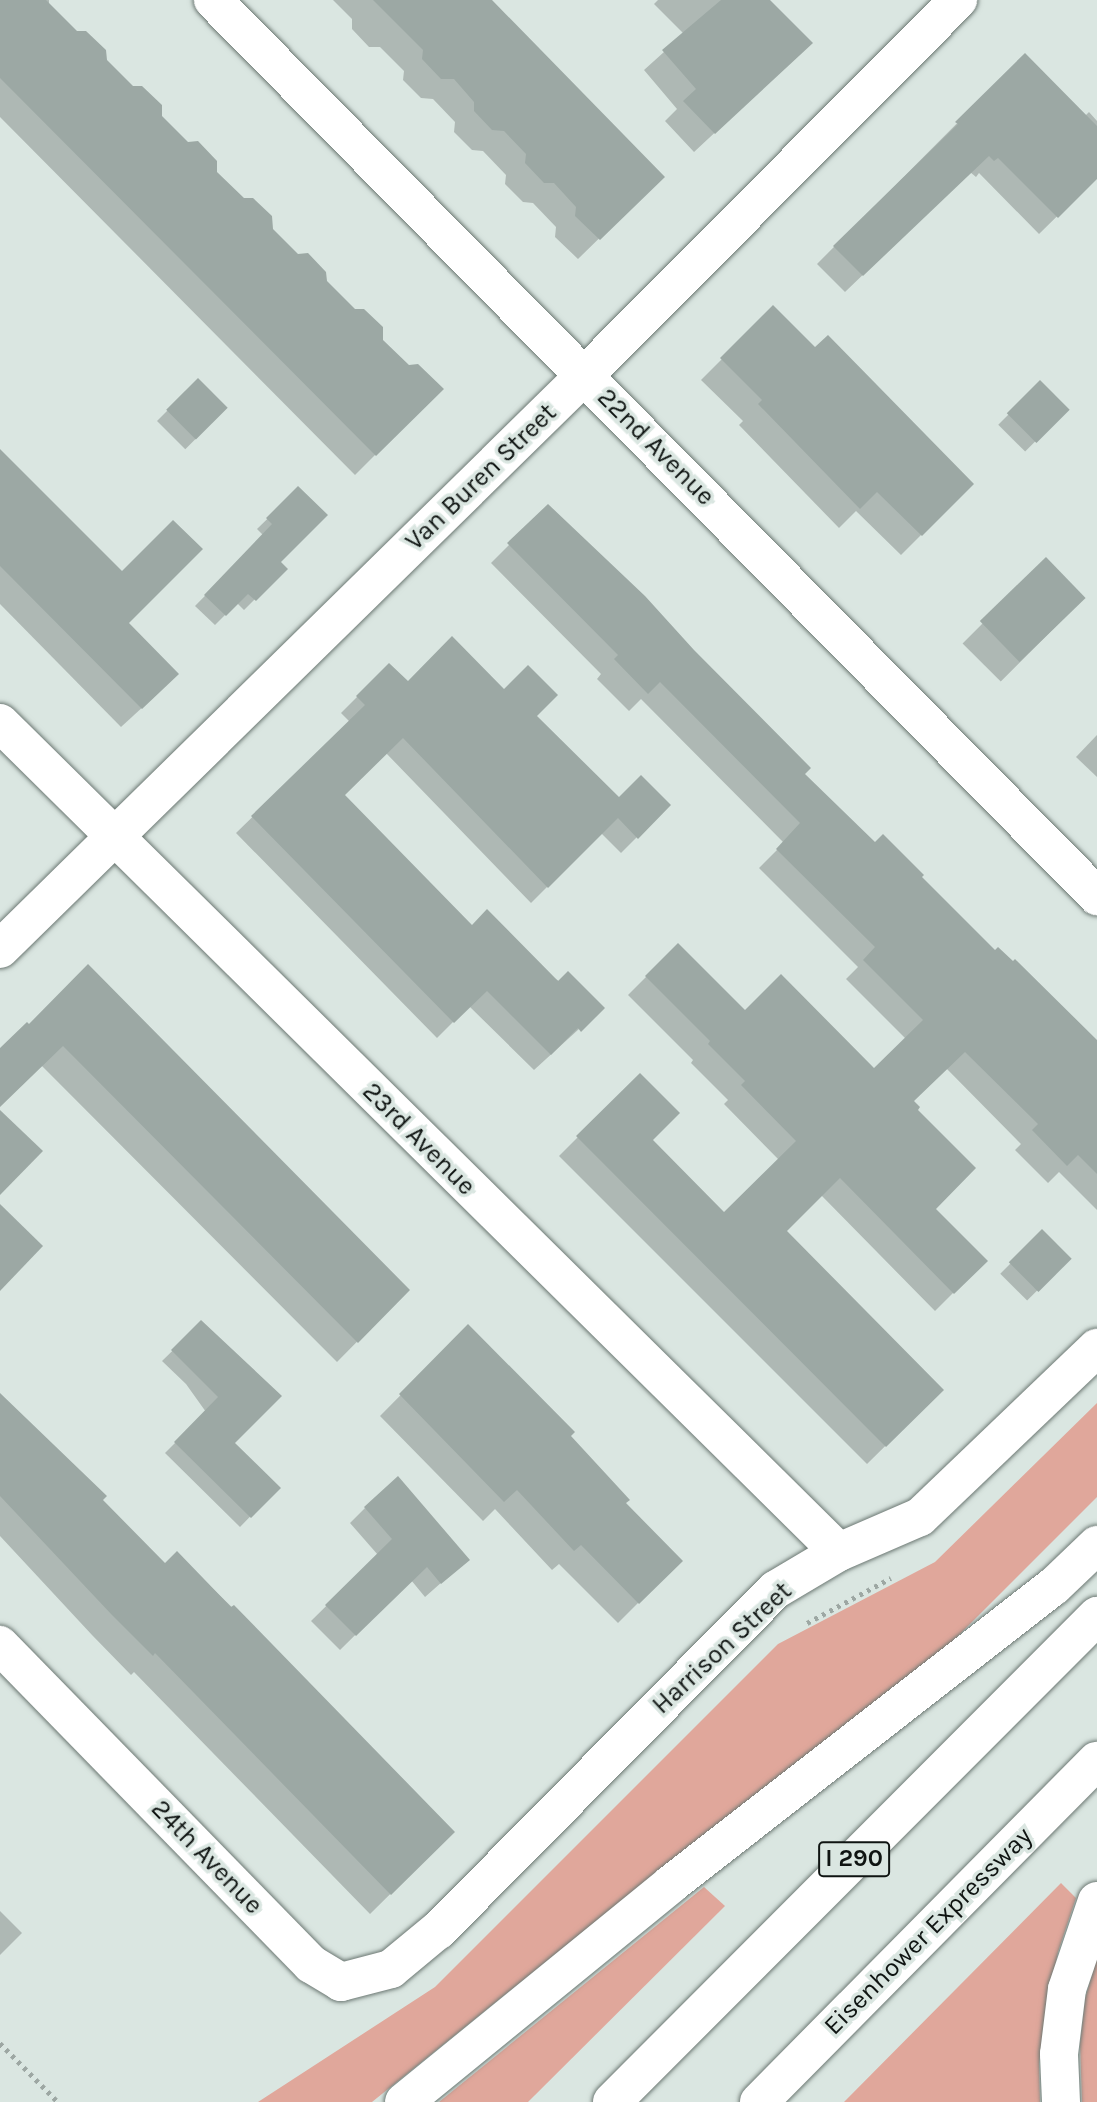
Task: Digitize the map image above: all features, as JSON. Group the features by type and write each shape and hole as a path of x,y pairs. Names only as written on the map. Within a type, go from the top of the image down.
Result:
{"main road":[{"name":"22nd Avenue","path":"213,0 1097,896"},
{"name":"Van Buren Street","path":"0,949 585,375 958,0"},
{"name":"23rd Avenue","path":"0,723 113,838 839,1552"},
{"name":"Harrison Street","path":"438,1930 775,1590 839,1552 920,1517 1097,1348"},
{"path":"404,2102 671,1884 1053,1587 1097,1545"},
{"name":"I 290","path":"612,2102 1097,1616"},
{"name":"24th Avenue","path":"0,1646 311,1964 341,1982 391,1969 438,1930"},
{"name":"Eisenhower Expressway","path":"759,2102 1097,1761"},
{"path":"1060,2102 1059,2054 1067,1989 1097,1901"}],"path":[{"path":"798,1628 903,1572"},
{"path":"0,2043 58,2102"}],"shaded area":[{"path":"1097,1403 1097,1497 946,1648 621,1901 372,2102 258,2102 435,1987 778,1644 935,1562"},
{"path":"1061,1883 1076,1898 1058,1952 1048,2002 1039,2063 1040,2102 844,2102"},
{"path":"704,1887 725,1906 528,2102 439,2102"},
{"path":"1097,1958 1097,2102 1082,2102 1080,2044 1085,1999"}],"building":[{"path":"0,0 46,0 77,31 86,31 106,50 107,60 133,86 142,86 162,105 162,116 188,142 198,141 217,161 217,172 244,198 253,198 272,216 273,229 298,254 308,253 326,272 327,281 355,309 364,309 383,327 383,340 409,365 418,364 444,389 376,456 0,78"},
{"path":"373,0 492,0 665,177 600,240 575,216 576,207 554,183 544,183 525,163 526,154 504,131 492,130 474,111 474,102 454,79 441,79 422,59 423,50"},
{"path":"721,0 770,0 813,43 715,134 683,101 696,89 662,50"},
{"path":"1025,53 1097,126 1097,179 1058,218 998,158 994,161 989,156 863,276 833,246 958,124 955,122"},
{"path":"773,305 815,347 828,335 974,484 922,536 877,492 860,509 758,404 762,400 720,358"},
{"path":"198,378 228,408 196,440 166,410"},
{"path":"1040,380 1070,410 1036,443 1007,413"},
{"path":"0,449 122,571 173,520 203,549 129,623 179,674 142,709 0,566"},
{"path":"298,486 328,515 281,562 288,569 256,601 248,594 226,616 204,595 272,524 266,518"},
{"path":"548,504 645,596 694,650 811,768 805,774 875,842 883,834 995,950 998,947 1013,961 1015,959 1097,1040 1097,1174 1078,1155 1067,1166 1032,1130 1038,1124 965,1052 914,1101 920,1107 918,1110 976,1168 936,1209 988,1261 954,1294 840,1178 787,1231 944,1390 886,1447 576,1136 640,1073 680,1113 653,1140 724,1212 796,1141 741,1085 745,1081 708,1044 710,1041 645,976 678,943 745,1010 781,974 874,1068 923,1020 863,960 875,947 776,849 800,823 660,682 648,694 614,659 618,655 507,543"},
{"path":"1046,557 1086,598 1019,662 980,621"},
{"path":"452,636 504,689 528,665 558,695 537,716 619,797 641,775 671,805 638,839 618,818 548,888 403,738 345,795 472,925 487,909 558,981 568,971 605,1008 581,1032 578,1028 551,1055 487,991 454,1023 251,816 365,705 356,696 389,663 408,681"},
{"path":"88,964 410,1290 358,1343 63,1046 0,1107 0,1048 27,1022 29,1024"},
{"path":"0,1110 43,1151 0,1195"},
{"path":"0,1204 43,1246 0,1291"},
{"path":"1042,1229 1072,1259 1038,1292 1009,1262"},
{"path":"201,1320 282,1396 235,1443 281,1488 251,1518 174,1442 218,1397 171,1350"},
{"path":"468,1324 575,1432 571,1436 630,1500 626,1503 683,1561 639,1604 581,1545 574,1551 517,1490 504,1502 399,1394"},
{"path":"0,1393 107,1496 103,1500 165,1563 177,1551 231,1607 234,1605 455,1832 391,1895 155,1653 153,1656 112,1615 0,1496"},
{"path":"398,1476 470,1560 441,1584 427,1567 356,1636 325,1605 392,1539 364,1507"}]}
